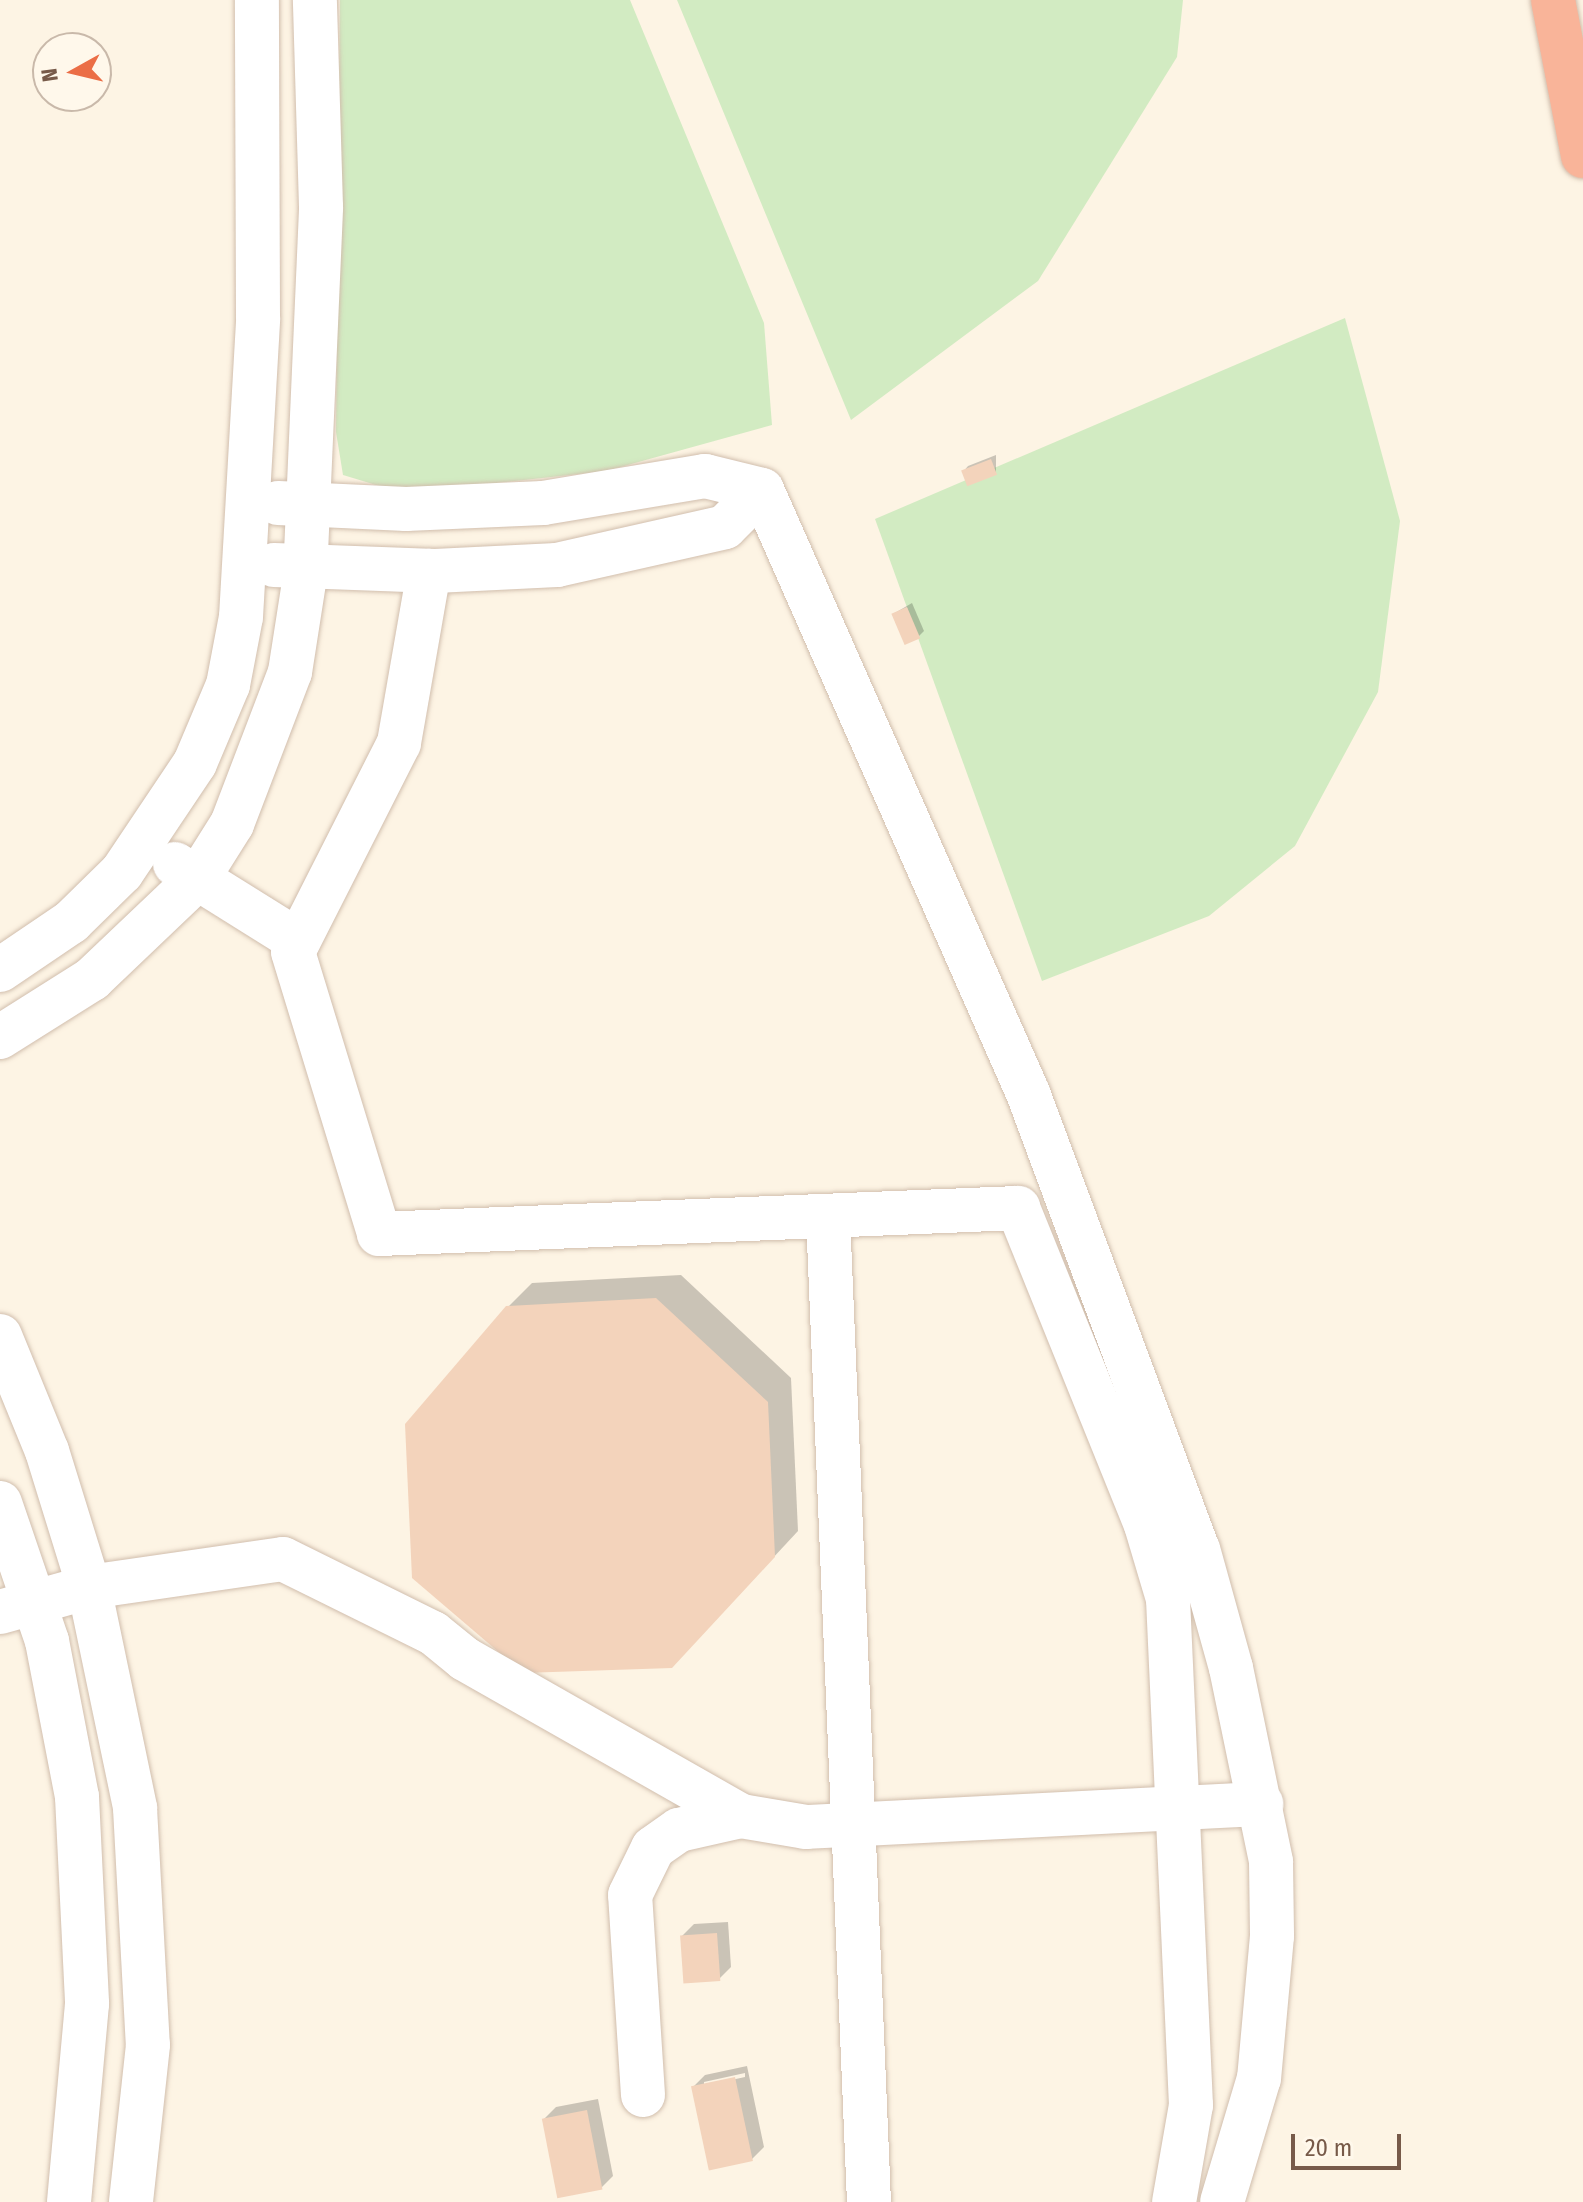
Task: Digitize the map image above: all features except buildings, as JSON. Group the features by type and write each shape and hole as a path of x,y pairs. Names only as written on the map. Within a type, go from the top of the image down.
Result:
{"highway":[{"path":"1553,0 1583,156"}],"street":[{"path":"0,970 71,922 144,844 195,763 228,685 244,563 258,318 257,0"},
{"path":"0,1037 92,979 198,878 232,824 290,672 305,567 321,207 315,0"},
{"path":"248,502 308,505 543,503 705,476 762,490"},
{"path":"244,563 429,571 557,565 639,550 725,527 762,490"},
{"path":"762,490 1028,1093 1198,1549 1261,1804 1271,1862 1267,2007 1259,2078 1222,2202"},
{"path":"429,571 399,743 293,952 379,1234 1070,1208"},
{"path":"144,844 298,941"},
{"path":"1018,1208 1146,1525 1168,1599 1180,1808 1191,2105 1174,2202"},
{"path":"828,1216 869,2202"},
{"path":"0,1336 47,1451 89,1587 119,1707 142,1883 148,2045 131,2202"},
{"path":"0,1503 18,1606 77,1797 86,1923 87,2004 69,2202"},
{"path":"18,1606 89,1587 254,1558 311,1569 741,1816 806,1827 1261,1804"},
{"path":"643,2095 630,1895 653,1848 679,1830 741,1816"}],"green space":[{"path":"340,0 630,0 764,323 772,425 606,471 452,488 386,488 343,475 336,432"},
{"path":"677,0 1183,0 1177,57 1038,281 851,420"},
{"path":"1345,318 1400,521 1378,692 1295,846 1209,916 1042,981 875,519"}]}
